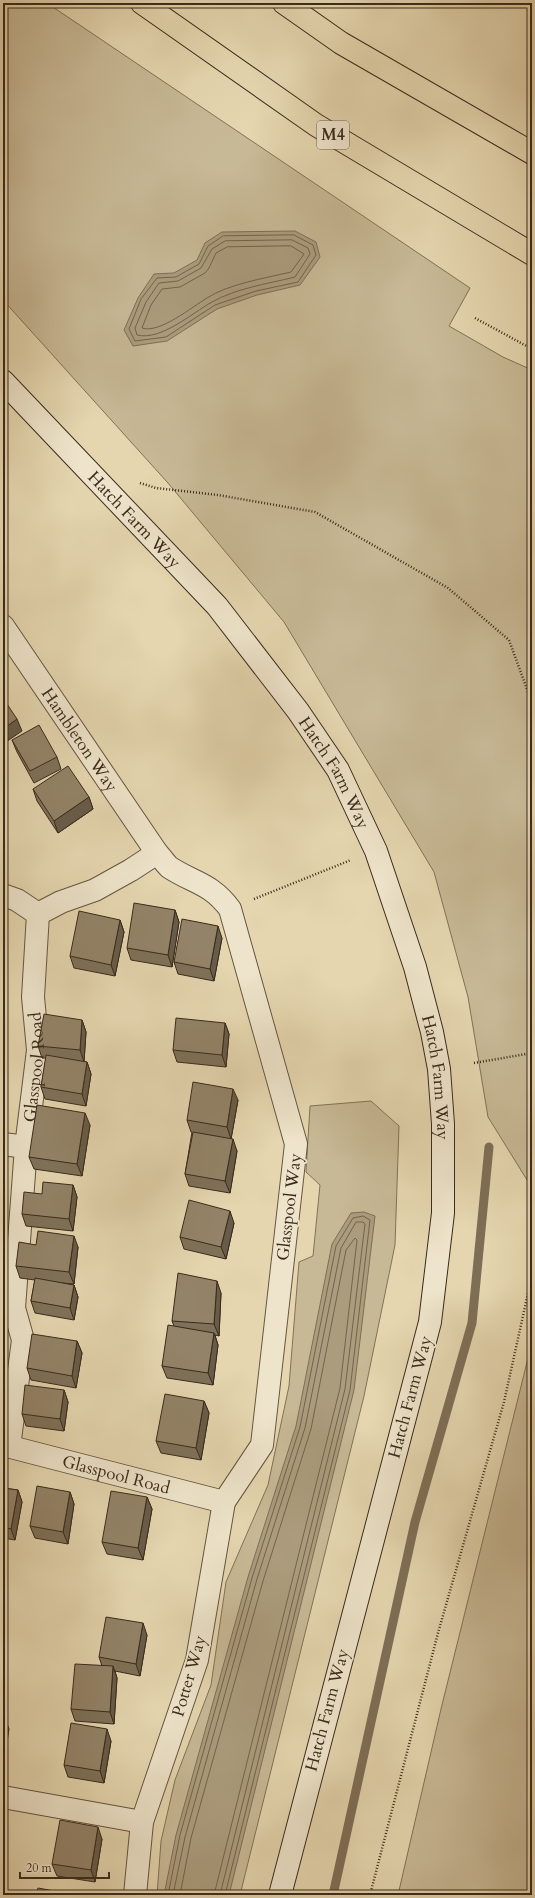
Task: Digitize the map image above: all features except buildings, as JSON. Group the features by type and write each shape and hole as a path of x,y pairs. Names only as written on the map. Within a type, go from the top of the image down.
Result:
{"highway":[{"name":"M4","path":"142,3 316,125 532,254"},
{"path":"284,3 341,43 532,154"}],"street":[{"name":"Hatch Farm Way","path":"3,381 217,606 298,711 338,770 376,851 415,967 432,1032 438,1069 443,1124 443,1213 430,1322 280,1895"},
{"name":"Hambleton Way","path":"3,626 157,853"},
{"path":"3,895 17,900 38,914 61,902 95,890 131,870 157,853 168,866 205,885 222,898 230,909"},
{"name":"Glasspool Way","path":"224,1502 262,1445 296,1144 230,909"},
{"name":"Glasspool Road","path":"38,914 33,997 38,1050 26,1147 14,1308 23,1340 6,1446 224,1502"},
{"path":"3,1144 26,1147"},
{"name":"Potter Way","path":"135,1895 142,1822 197,1660 224,1502"},
{"path":"3,1797 142,1822"}],"path":[{"path":"475,318 532,349"},
{"path":"140,483 156,488 218,495 315,512 448,588 509,640 532,703"},
{"path":"230,909 376,851"},
{"path":"474,1063 532,1053"},
{"path":"370,1895 436,1640 504,1402 532,1275"}],"shaded area":[{"path":"3,3 47,3 470,288 449,326 503,357 532,370 532,1188 488,1117 468,997 434,872 284,622 168,483 3,300"},
{"path":"371,1101 399,1126 395,1245 364,1396 240,1895 157,1895 161,1841 175,1780 211,1685 226,1582 268,1485 289,1386 299,1262 313,1256 320,1185 306,1172 310,1106"},
{"path":"532,1342 532,1895 398,1895 441,1709"}],"water":[{"path":"295,231 316,242 320,257 300,285 257,295 217,309 167,341 133,346 124,330 138,298 154,274 174,273 197,260 205,243 222,232"},
{"path":"364,1212 375,1216 354,1390 229,1895 164,1895 176,1835 248,1577 296,1426 332,1244 351,1213"}],"waterway":[{"path":"333,1895 415,1522 472,1323 489,1147"}]}
